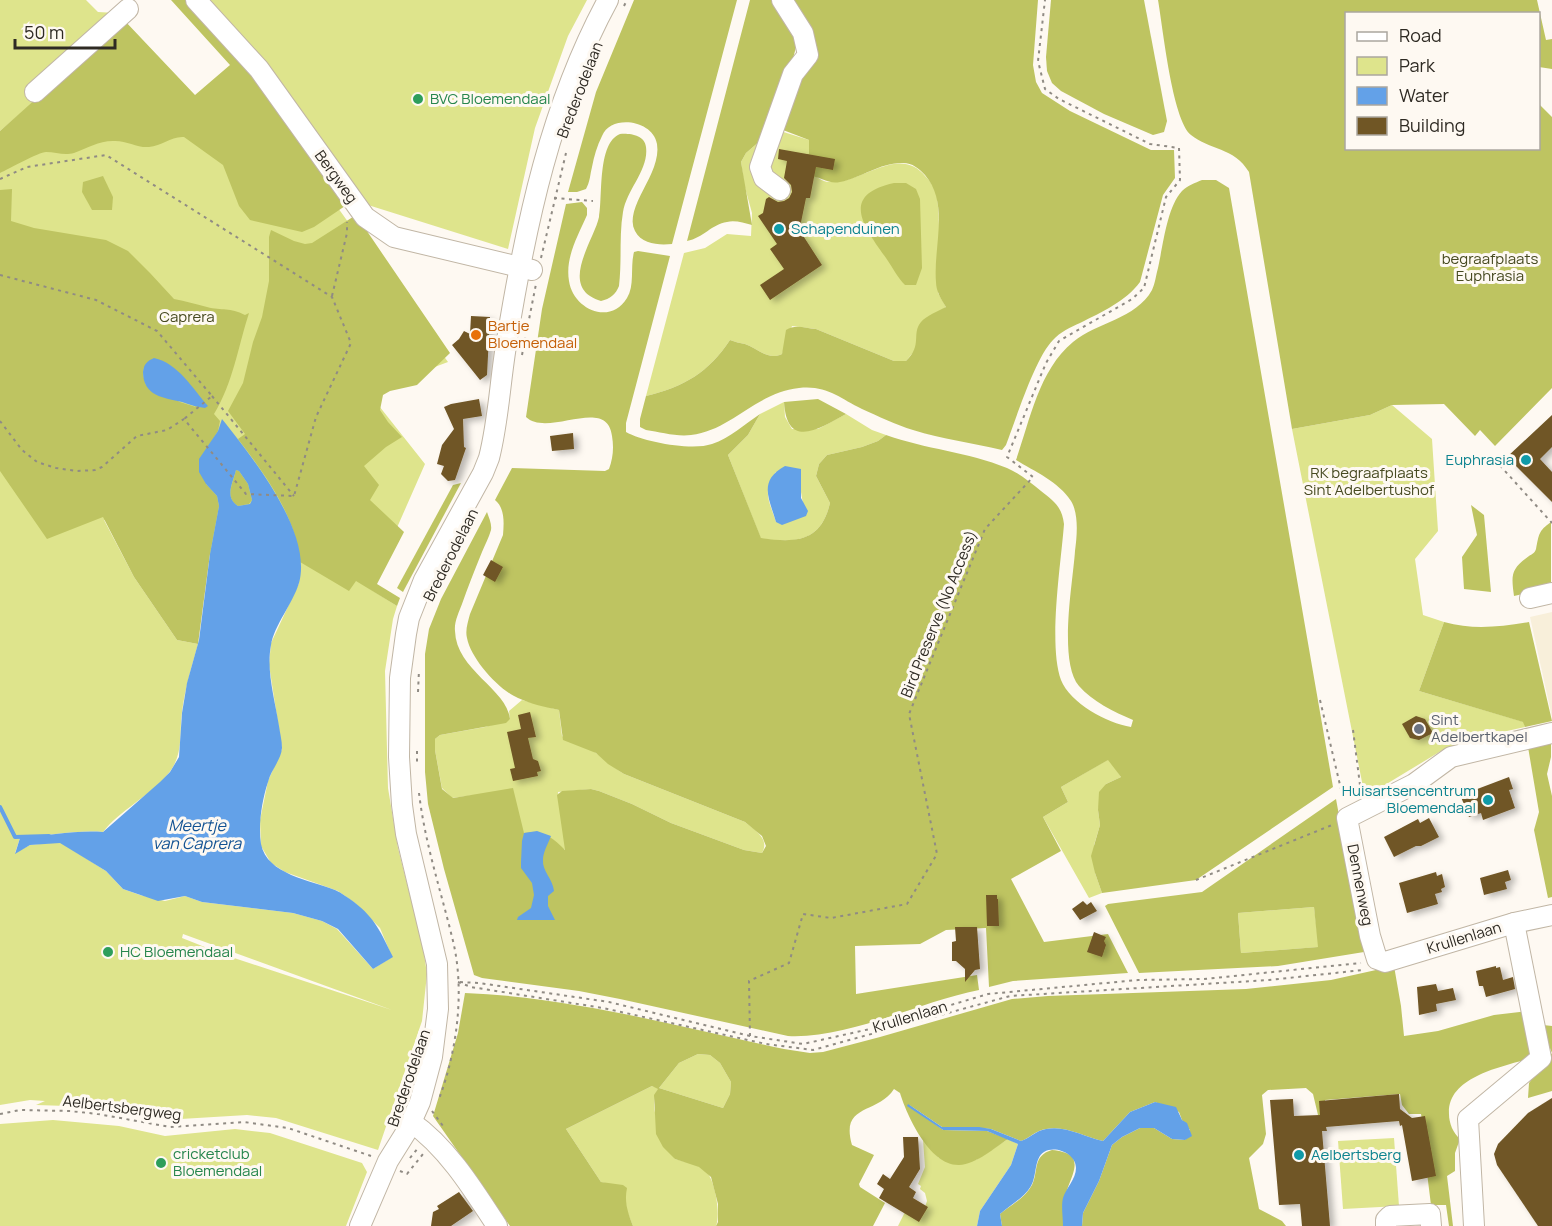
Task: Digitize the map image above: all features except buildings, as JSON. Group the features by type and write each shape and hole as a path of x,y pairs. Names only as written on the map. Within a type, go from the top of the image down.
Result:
{"street":[{"name":"Bergweg","path":"196,0 259,69 366,217 394,237 533,270"},
{"path":"780,190 764,178 760,167 793,74 808,55 803,33 782,0"},
{"name":"Brederodelaan","path":"360,1226 380,1182 399,1164 412,1145 436,1088 448,1031 444,981 446,948 421,839 412,775 414,658 419,607 500,454 498,439 505,391 533,270 546,193 577,93 617,3"},
{"path":"35,92 128,9"},
{"path":"1530,598 1552,593"},
{"path":"1355,814 1414,784 1451,757 1552,733"},
{"name":"Dennenweg","path":"1355,814 1370,936 1376,961"},
{"name":"Krullenlaan","path":"1376,961 1514,923 1552,915"},
{"path":"1474,1226 1468,1119 1541,1058 1514,923"},
{"path":"418,1128 471,1186 497,1226"},
{"path":"1386,1226 1386,1221 1390,1216 1430,1214 1431,1226"}],"path":[{"path":"617,3 627,0"},
{"name":"Bird Preserve (No Access)","path":"750,1036 749,981 789,963 803,914 831,918 907,904 937,854 909,714 985,529 1033,477 1007,457 1046,363 1059,341 1132,299 1144,288 1166,197 1180,180 1179,148 1150,144 1059,99 1045,88 1038,61 1045,0"},
{"name":"Brederodelaan","path":"521,362 546,193 566,153"},
{"path":"0,179 27,167 106,155 332,297"},
{"path":"546,193 593,201"},
{"path":"294,496 316,417 351,344 332,297 347,233 347,216"},
{"path":"0,275 96,300 157,331 294,496"},
{"path":"0,421 22,450 37,462 77,471 95,470 137,436 167,430 212,396"},
{"path":"184,419 246,494 294,496"},
{"path":"1495,460 1552,523"},
{"path":"417,698 419,666"},
{"path":"1320,699 1355,814"},
{"path":"1353,730 1355,814"},
{"path":"417,742 417,770"},
{"name":"Brederodelaan","path":"418,787 431,863 453,942 444,981 456,1024 452,1053 438,1102"},
{"path":"1196,880 1355,814"},
{"path":"444,981 603,1008 766,1044 813,1050 1010,996 1269,980 1362,970 1376,961"},
{"name":"Krullenlaan","path":"444,981 480,983 609,1002 750,1036 803,1044 870,1029 988,994 1138,980 1204,979 1376,961"},
{"name":"Aelbertsbergweg","path":"0,1114 20,1110 71,1111 170,1127 244,1122 288,1128 379,1159"},
{"path":"400,1171 416,1151 418,1128 434,1112"}],"shaded area":[{"path":"1552,612 1552,717 1530,617"}],"green space":[{"path":"0,0 86,0 98,12 116,13 37,99 0,131"},
{"path":"171,0 188,0 244,60 348,204 314,227 302,232 250,220 239,206 223,165 184,137 149,147 108,141 70,154 46,152 0,173 0,131 124,20 195,95 230,65"},
{"name":"BVC Bloemendaal","path":"207,0 587,0 568,36 535,128 508,249 368,205"},
{"path":"634,0 737,0 672,244 647,242 635,231 634,212 657,155 654,136 640,125 622,123 607,129 597,147 586,189 568,192 596,92"},
{"path":"750,0 779,0 797,40 774,129 746,153 741,162 752,225 733,221 722,223 687,241"},
{"path":"789,0 1038,0 1033,65 1036,82 1042,93 1070,111 1151,150 1174,150 1175,178 1163,195 1140,282 1121,300 1066,330 1053,340 1039,360 1002,450 907,428 817,388 783,391 706,432 680,435 640,427 646,396 672,388 694,377 713,361 730,340 745,344 767,355 777,356 782,354 786,330 793,327 804,327 816,329 894,361 906,361 916,345 918,326 929,316 946,307 936,285 939,226 937,199 933,186 923,172 911,165 901,163 886,165 836,183 809,176 799,155 809,154 809,140 783,130 804,53"},
{"path":"1051,0 1144,0 1167,121 1164,132 1153,135 1104,114 1061,91 1052,83 1047,71 1046,57"},
{"name":"begraafplaats Euphrasia","path":"1158,0 1537,0 1540,12 1345,12 1345,150 1540,150 1540,105 1552,117 1552,388 1495,446 1480,430 1475,436 1444,404 1392,405 1370,415 1292,429 1249,172 1229,153 1198,140 1184,126 1174,93"},
{"path":"1540,13 1546,40 1552,39 1552,69 1540,67"},
{"name":"Caprera","path":"236,65 448,362 368,392 425,464 370,589 397,606 385,671 388,788 398,848 423,947 427,974 422,1021 378,1150 276,1118 247,1115 164,1120 98,1107 36,1105 45,1101 30,1100 0,1105 0,136 193,103","holes":["104,520 299,583 271,643 269,665 282,749 268,781 260,820 261,846 271,863 285,872 338,891 355,903 380,928 392,957 373,969 337,929 322,921 293,913 202,902 185,896 165,901 140,895 123,889 106,871 60,842 30,845 15,853 20,838 72,832 103,832 161,782 173,767 179,752 183,703 198,644 177,640 134,577","183,934 392,1010 225,955 182,938"]},
{"path":"774,129 809,140 809,154 800,155 812,172 824,181 842,181 892,164 904,164 915,168 926,177 937,197 938,293 946,307 919,326 916,349 906,361 894,361 816,329 792,326 782,354 767,355 745,344 730,340 713,361 694,377 672,388 646,396 684,253 705,248 727,234 751,236 752,213 741,162 746,153"},
{"path":"620,134 640,137 645,143 646,155 623,212 619,286 612,296 601,301 588,295 581,286 580,275 582,263 599,217 604,159 613,139"},
{"path":"103,176 113,197 112,210 92,210 82,192 83,182"},
{"path":"1202,180 1216,180 1229,188 1333,787 1196,880 1102,893 1091,856 1100,825 1099,792 1106,784 1121,777 1108,760 1061,787 1068,802 1043,817 1061,851 1011,879 1044,942 1108,934 1128,973 1013,981 989,987 986,928 946,930 920,944 855,946 856,994 977,975 979,990 835,1032 788,1036 579,991 474,975 428,804 425,772 425,654 429,629 441,599 487,512 491,530 458,614 455,631 464,657 500,698 507,708 510,719 506,723 440,735 435,739 442,789 453,798 513,788 524,833 547,836 565,850 557,795 562,791 591,789 632,804 671,823 744,850 762,853 766,846 762,836 745,822 624,774 596,753 563,740 559,710 528,702 503,688 480,664 467,638 470,614 503,535 502,511 495,500 512,468 605,471 609,469 611,461 612,436 608,424 600,419 588,418 548,423 536,422 526,417 542,309 566,204 582,202 587,208 587,215 576,239 568,272 572,291 577,299 593,311 611,311 627,298 631,287 634,252 670,256 626,423 626,432 668,444 703,446 725,438 760,414 748,435 728,455 761,538 774,540 805,537 820,526 830,503 816,476 819,464 827,455 862,447 886,435 977,458 1016,473 1053,501 1063,518 1055,625 1057,665 1061,680 1072,696 1090,711 1131,727 1133,720 1090,697 1079,686 1069,659 1068,621 1077,532 1074,506 1060,488 1016,460 1037,397 1061,353 1083,335 1126,314 1145,300 1154,285 1166,227 1177,198 1182,191"},
{"path":"894,183 906,183 916,189 920,199 922,268 916,285 905,285 900,279 870,235 861,213 861,204 866,195 877,188"},
{"name":"Caprera","path":"12,189 11,221 34,228 106,240 128,251 174,299 245,315 249,313 231,377 214,414 220,421 218,431 212,441 206,484 217,496 219,506 198,644 177,640 134,577 103,517 47,539 0,471 0,190","holes":["144,367 196,407 180,402 146,385 143,375"]},
{"path":"356,215 450,353 417,385 390,391 383,395 380,410 402,437 364,466 379,485 370,500 404,532 377,584 400,598 397,606 356,581 349,591 300,562 286,512 259,467 238,439 245,434 228,411 243,383 262,317 269,281 271,230 294,241 312,243"},
{"path":"818,399 846,414 826,425 806,432 791,427 786,417 784,402"},
{"path":"784,402 785,417 792,429 818,429 846,414 872,430 886,435 862,447 827,455 819,464 816,476 830,503 820,526 813,533 796,540 761,539 728,455 748,435 760,414","holes":["776,472 800,486 803,504 776,522 768,496 769,485"]},
{"name":"RK begraafplaats Sint Adelbertushof","path":"1392,405 1432,439 1438,531 1415,559 1423,615 1444,622 1419,691 1524,722 1525,727 1480,737 1441,751 1365,797 1292,429 1370,415"},
{"path":"236,470 248,484 252,500 249,504 238,506 231,499 230,494"},
{"path":"461,483 403,592 397,588 453,485"},
{"path":"1471,505 1484,515 1491,592 1464,589 1462,557 1477,535"},
{"path":"1551,522 1551,584 1549,588 1514,596 1513,577 1516,569 1535,552 1540,534"},
{"path":"1444,622 1486,627 1529,622 1552,721 1525,727 1523,722 1419,691"},
{"path":"522,700 559,710 562,736 592,750 624,774 745,822 763,839 762,853 744,850 671,823 632,804 591,789 558,792 566,850 524,833 475,795 452,798 442,788 435,739 440,735 485,727 510,719 509,711"},
{"path":"1551,742 1551,757 1547,774 1552,796 1552,897 1548,898 1534,830 1539,812 1528,747"},
{"path":"1109,759 1121,777 1106,784 1098,810 1100,825 1094,845 1095,873 1102,893 1089,898 1043,817 1068,802 1061,787"},
{"path":"1336,799 1364,952 1278,966 1139,973 1105,906 1202,892","holes":["1314,907 1318,947 1241,953 1238,913"]},
{"path":"1314,907 1319,947 1241,953 1238,913"},
{"path":"1394,966 1404,1036 1438,1031 1494,1015 1528,1011 1537,1056 1482,1074 1458,1089 1451,1100 1450,1121 1453,1131 1460,1139 1455,1153 1455,1171 1447,1176 1453,1226 1449,1226 1446,1205 1431,1205 1427,1173 1431,1172 1421,1114 1409,1114 1402,1105 1400,1094 1325,1100 1326,1115 1318,1115 1313,1094 1306,1088 1268,1090 1262,1095 1266,1134 1263,1144 1249,1158 1259,1209 1282,1221 1286,1226 1082,1226 1083,1213 1099,1181 1112,1145 1140,1128 1154,1128 1172,1139 1185,1140 1190,1130 1179,1112 1155,1102 1130,1112 1103,1141 1053,1128 1036,1132 1021,1141 991,1129 942,1127 908,1104 943,1130 987,1131 1008,1139 979,1159 959,1165 948,1163 929,1149 914,1126 900,1093 894,1089 887,1097 862,1111 851,1122 852,1145 874,1155 859,1184 860,1187 885,1203 873,1226 716,1226 718,1204 711,1177 699,1167 675,1159 663,1147 656,1134 654,1095 658,1089 652,1086 566,1129 601,1182 623,1185 627,1188 626,1203 633,1226 510,1226 433,1116 458,1033 465,993 546,1000 810,1053 823,1052 880,1037 1012,999 1246,989 1331,980","holes":["698,1054 710,1055 720,1063 731,1082 730,1094 723,1108 659,1088 679,1063"]},
{"path":"1543,1025 1552,1026 1552,1053 1546,1039"},
{"path":"1552,1053 1552,1091 1528,1098 1529,1083"},
{"path":"698,1054 710,1055 720,1063 731,1082 730,1094 723,1108 659,1088 679,1063"},
{"path":"652,1086 659,1088 654,1105 658,1124 675,1159 699,1167 709,1175 717,1206 716,1226 633,1226 625,1197 609,1184 601,1182 566,1129"},
{"name":"cricketclub Bloemendaal","path":"53,1120 119,1126 165,1136 235,1129 270,1133 362,1163 367,1172 346,1226 0,1226 0,1124"},
{"path":"1394,1138 1399,1206 1343,1209 1338,1141"},
{"path":"1008,1139 1018,1144 1011,1165 980,1211 977,1226 898,1226 907,1208 925,1207 927,1201 925,1193 918,1184 925,1167 923,1140 939,1158 976,1160"},
{"path":"1052,1150 1068,1154 1072,1157 1075,1166 1066,1196 1063,1226 1002,1226 1000,1214 1029,1190 1041,1156"}],"water":[{"path":"154,358 178,371 208,406 205,408 194,406 162,397 151,391 144,380 143,372 146,363"},
{"name":"Meertje van Caprera","path":"222,419 249,453 277,496 297,541 301,563 299,583 271,645 270,675 282,748 269,778 264,797 260,821 261,844 265,854 281,870 338,891 368,914 393,957 373,969 338,929 322,921 293,913 202,902 185,896 158,901 123,889 106,871 60,843 30,845 15,854 20,838 72,832 103,832 160,782 170,772 179,757 182,713 187,683 199,640 210,554 219,506 217,496 199,472 199,459 218,431","holes":["236,470 248,484 252,500 250,504 238,506 230,494"]},
{"path":"785,466 801,469 801,498 808,511 806,516 782,525 776,522 769,498 768,484 771,478"},
{"path":"537,831 551,836 543,864 554,891 548,896 548,906 555,920 517,920 531,908 534,895 532,883 521,868 522,841 524,833"},
{"path":"1155,1102 1176,1107 1182,1120 1187,1123 1192,1136 1185,1140 1172,1139 1154,1128 1140,1128 1112,1145 1099,1181 1083,1213 1082,1226 1063,1226 1063,1198 1074,1176 1075,1163 1064,1152 1049,1150 1039,1158 1033,1182 1028,1190 1000,1214 1002,1226 977,1226 980,1211 1011,1165 1018,1144 987,1131 943,1130 907,1106 908,1104 942,1127 991,1129 1021,1141 1042,1130 1053,1128 1103,1141 1130,1112"}],"waterway":[{"path":"0,807 15,837 49,836"}],"place":[{"name":"BVC Bloemendaal","path":"418,99"},
{"name":"Schapenduinen","path":"779,229"},
{"name":"Bartje Bloemendaal","path":"476,335"},
{"name":"Euphrasia","path":"1526,460"},
{"name":"Sint Adelbertkapel","path":"1419,729"},
{"name":"Huisartsencentrum Bloemendaal","path":"1488,800"},
{"name":"HC Bloemendaal","path":"108,952"},
{"name":"Aelbertsberg","path":"1299,1155"},
{"name":"cricketclub Bloemendaal","path":"161,1163"}]}
